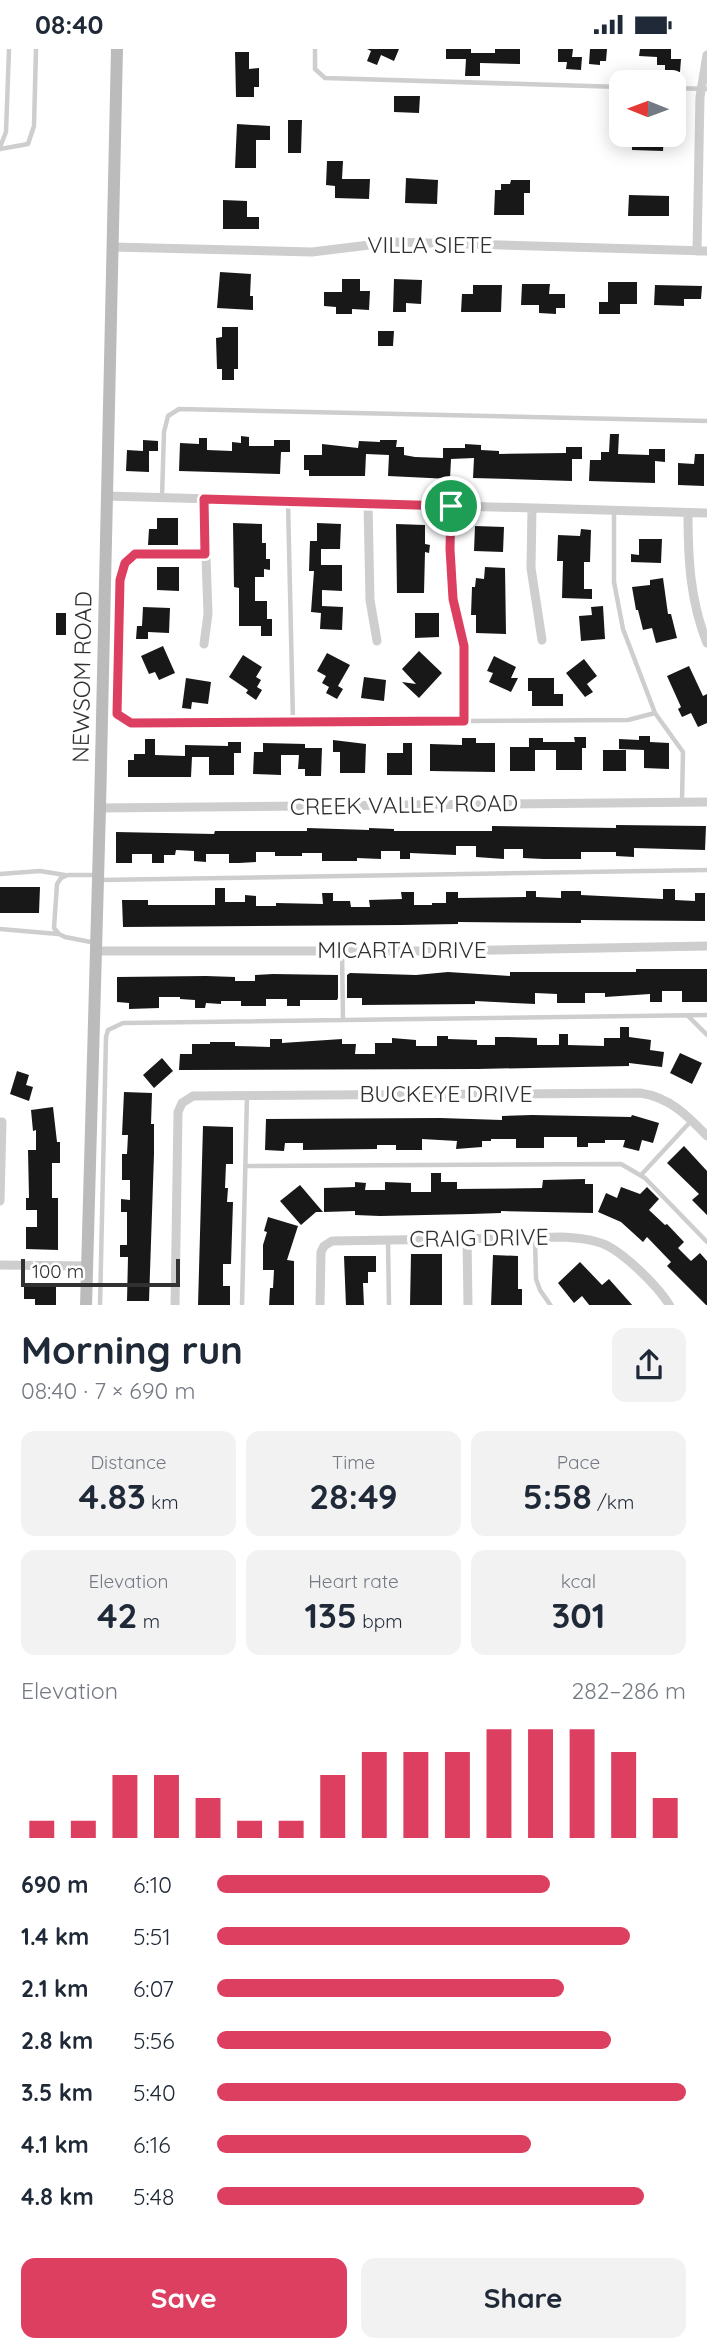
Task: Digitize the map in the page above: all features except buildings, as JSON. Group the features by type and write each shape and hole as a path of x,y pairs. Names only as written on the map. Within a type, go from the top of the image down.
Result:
{"street":[{"name":"NEWSOM ROAD","path":"86,1305 99,878 117,49"},
{"path":"696,251 707,55"},
{"name":"VILLA SIETE","path":"112,247 312,252 394,242 707,251"},
{"path":"106,496 707,513"},
{"path":"204,499 208,614 204,644"},
{"path":"368,504 370,600 377,641"},
{"path":"532,507 531,568 542,640"},
{"path":"688,513 692,593 707,643"},
{"name":"CREEK VALLEY ROAD","path":"100,808 707,801"},
{"name":"MICARTA DRIVE","path":"97,947 341,951 707,946"},
{"name":"BUCKEYE DRIVE","path":"175,1305 178,1112 182,1103 193,1097 639,1093 660,1097 670,1103 707,1136"},
{"path":"0,1122 0,1201"},
{"name":"CRAIG DRIVE","path":"320,1305 320,1259 324,1246 332,1241 535,1237 586,1239 606,1245 629,1261 670,1305"},
{"path":"467,1238 468,1305"},
{"path":"0,1265 88,1266"}],"lane":[{"path":"9,49 7,124 0,148 28,144 34,126 36,49"},
{"path":"315,49 315,69 325,78 609,87"},
{"path":"686,88 704,89"},
{"path":"162,498 164,432 168,417 179,409 707,421"},
{"path":"288,502 293,722"},
{"path":"451,506 453,599 464,646 464,721"},
{"path":"614,510 614,582 621,617 655,713 683,752 682,802"},
{"path":"205,554 135,554 125,563 120,580 117,714 131,723 628,720 655,713"},
{"path":"0,874 40,871 99,878 707,870"},
{"path":"59,934 54,928 57,884 61,877 68,875"},
{"path":"0,929 59,934 97,947"},
{"path":"341,951 343,1020"},
{"path":"100,1305 108,1030 123,1023 707,1015"},
{"path":"688,1016 707,1035"},
{"path":"243,1305 247,1095"},
{"path":"640,1175 691,1120"},
{"path":"245,1166 621,1164 640,1175 707,1243"},
{"path":"535,1237 536,1279 551,1305"},
{"path":"388,1239 388,1305"}],"route":[{"path":"204,499 451,506 453,599 464,646 464,721 131,723 117,714 120,580 125,563 135,554 205,554 204,499"}]}
